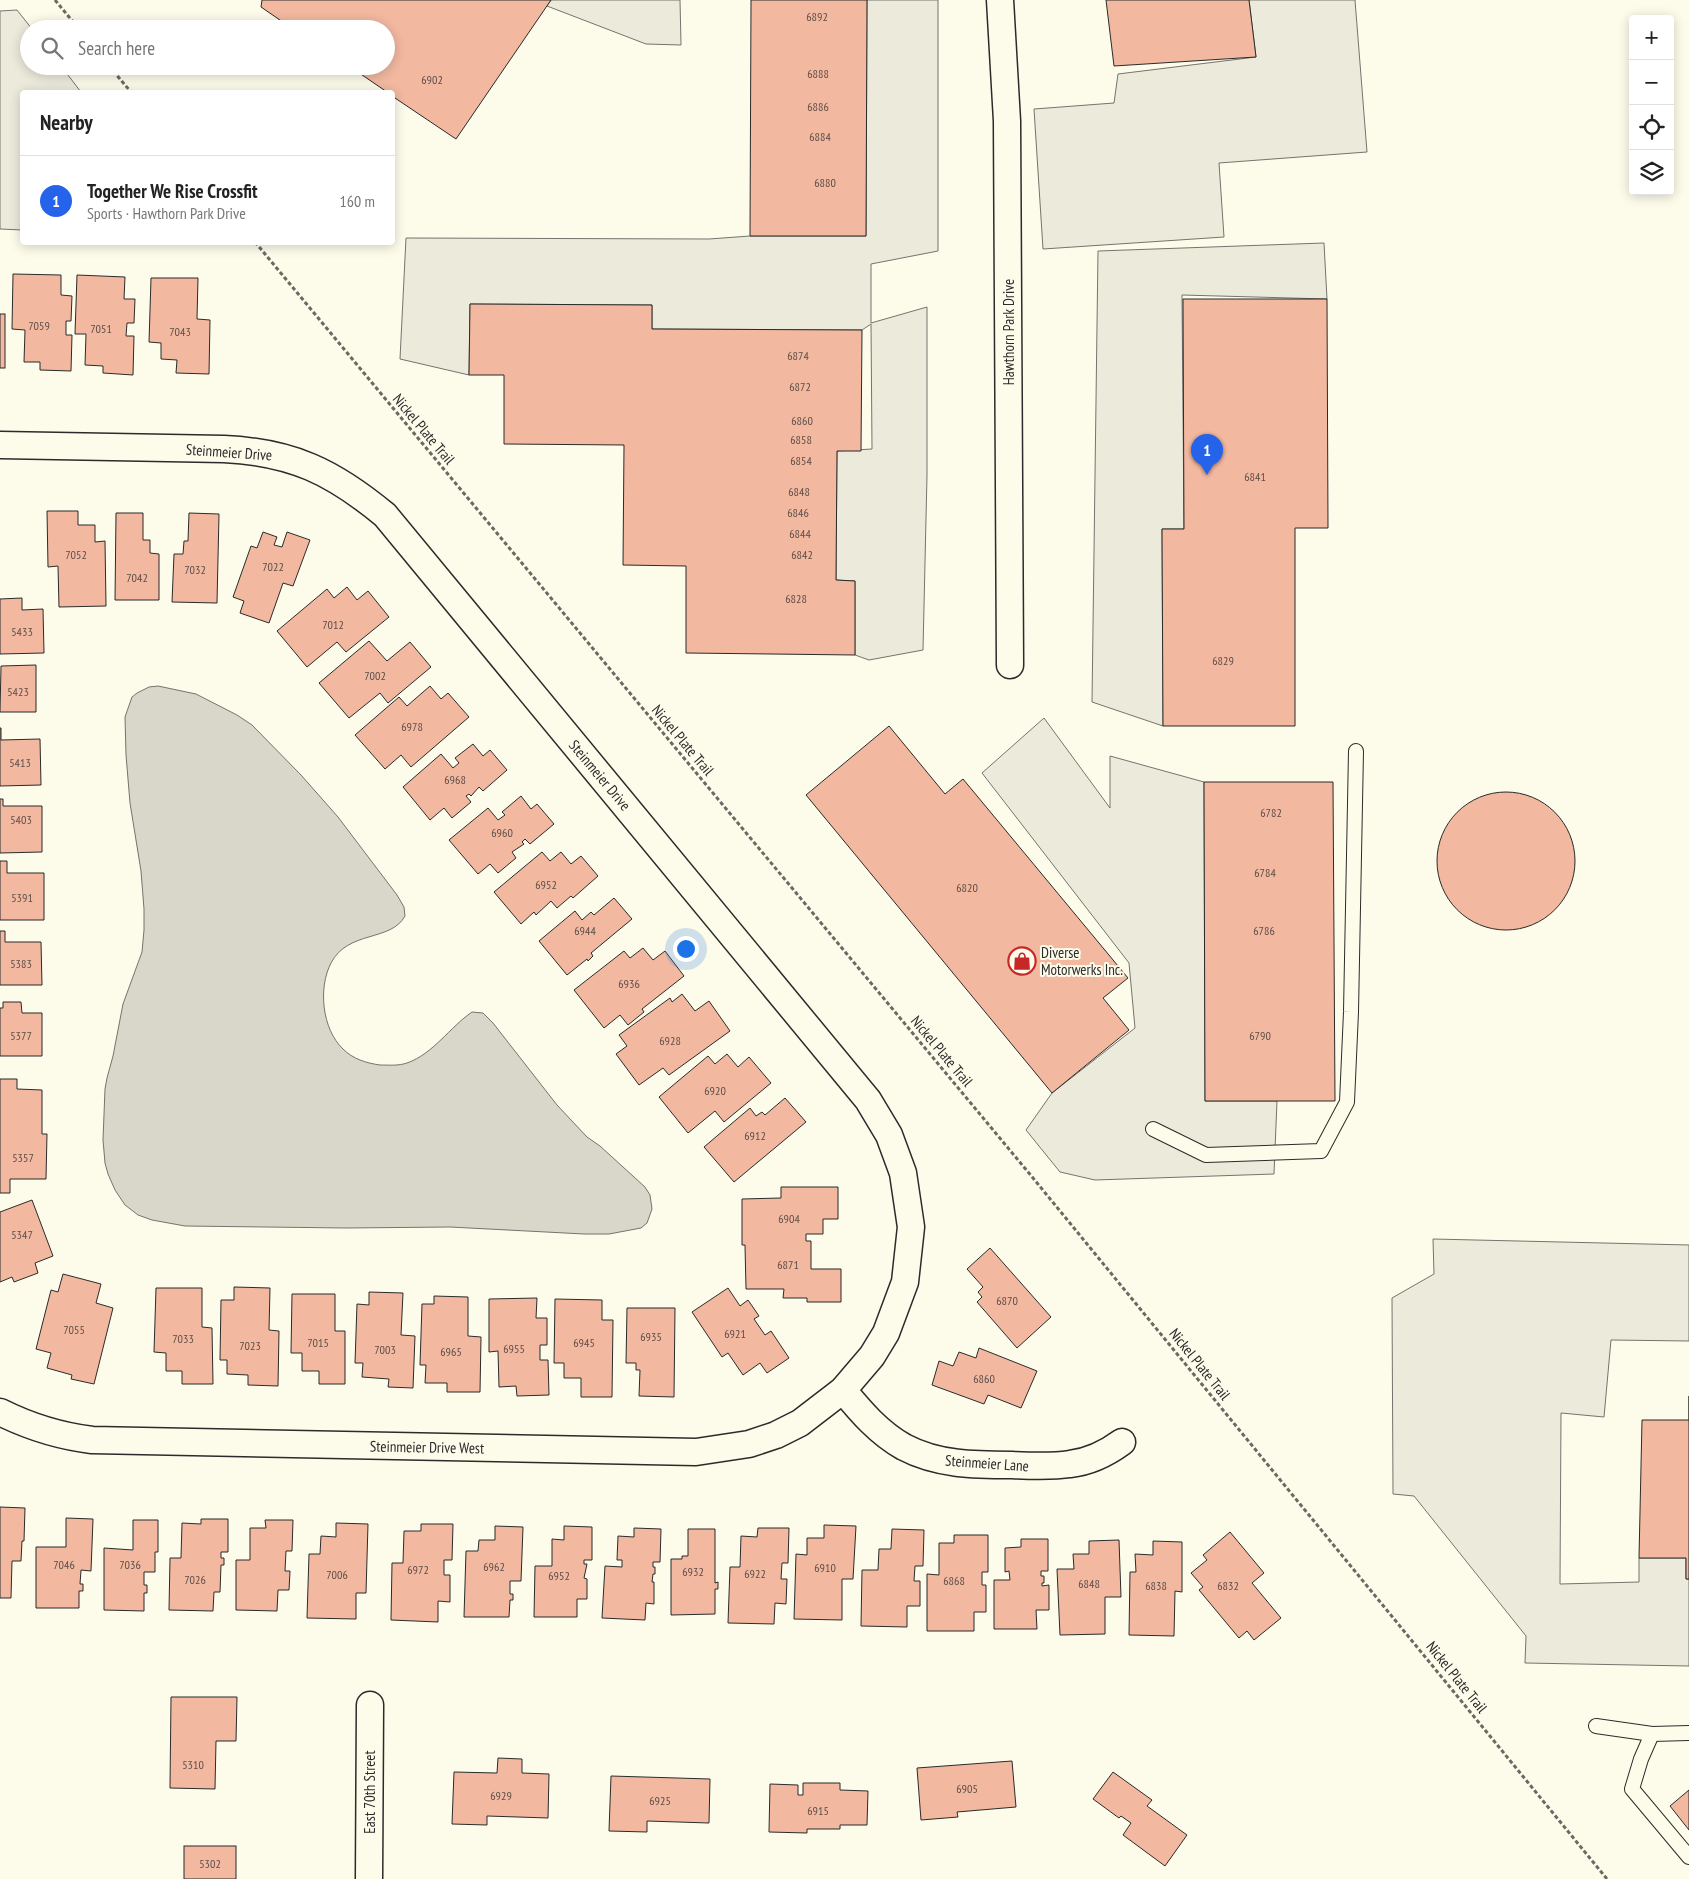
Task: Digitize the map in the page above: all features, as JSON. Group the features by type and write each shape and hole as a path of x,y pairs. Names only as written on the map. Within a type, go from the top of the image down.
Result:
{"street":[{"name":"Hawthorn Park Drive","path":"1000,0 1007,121 1010,665"},
{"name":"Steinmeier Drive","path":"0,444 237,450 279,456 305,465 342,482 385,515 862,1092 889,1135 903,1173 911,1227 905,1282 886,1333 872,1356 843,1390"},
{"name":"Steinmeier Drive West","path":"0,1412 37,1429 63,1436 92,1440 696,1452 736,1447 776,1434 800,1423 843,1390"},
{"name":"Steinmeier Lane","path":"843,1390 879,1430 902,1446 944,1461 972,1465 1047,1466 1070,1464 1093,1458 1122,1442"},
{"name":"East 70th Street","path":"369,1879 370,1705"}],"lane":[{"path":"1153,1129 1206,1155 1321,1151 1347,1102 1351,1012 1356,750"},
{"path":"1596,1726 1652,1734 1689,1733"},
{"path":"1652,1734 1641,1759 1632,1789 1689,1857"}],"path":[{"path":"55,0 72,20"},
{"path":"117,75 129,90"},
{"name":"Nickel Plate Trail","path":"257,245 1027,1170 1607,1879"}],"shaded area":[{"path":"551,0 680,0 681,45 646,44 547,6"},
{"path":"867,0 938,0 938,251 871,264 871,323 927,307 927,475 923,650 869,660 855,655 855,581 836,580 837,451 872,449 871,324 862,330 652,329 652,305 470,304 469,375 400,359 406,238 709,239 750,236 866,236"},
{"path":"1249,0 1355,0 1367,152 1219,163 1224,237 1043,249 1034,109 1114,103 1118,74 1256,57"},
{"path":"17,10 25,20 20,20 20,75 68,75 79,90 20,90 20,230 0,229 0,11"},
{"path":"1324,243 1327,299 1182,295 1184,529 1162,529 1163,726 1092,702 1098,251"},
{"path":"158,686 196,694 252,725 301,775 338,817 404,907 405,916 398,924 390,930 348,945 338,953 331,963 324,984 324,1008 330,1031 343,1049 355,1058 370,1063 380,1065 404,1064 416,1059 433,1047 472,1012 483,1013 493,1023 557,1105 587,1137 600,1146 645,1187 650,1195 652,1209 647,1223 641,1228 609,1234 450,1227 185,1226 152,1220 138,1215 125,1205 115,1190 108,1174 103,1140 107,1078 123,1004 142,952 144,930 141,871 130,803 125,717 132,697 149,687"},
{"path":"1044,718 1110,808 1110,756 1204,782 1205,1101 1277,1101 1274,1174 1095,1180 1060,1172 1026,1130 1052,1093 1135,1028 1129,963 982,773"},
{"path":"1433,1239 1689,1245 1689,1341 1611,1340 1604,1417 1561,1413 1560,1584 1639,1582 1639,1558 1686,1558 1686,1579 1689,1579 1689,1666 1525,1663 1526,1636 1414,1496 1393,1494 1392,1298 1434,1274"}],"building":[{"path":"262,0 551,0 456,139 395,98 395,90 384,90 362,75 395,75 395,20 280,20 261,7"},
{"path":"751,0 867,0 866,236 750,236"},
{"path":"1106,0 1249,0 1256,57 1114,66"},
{"path":"13,274 61,275 61,295 72,296 71,321 66,321 66,335 72,335 71,371 40,370 40,362 24,362 25,330 12,329"},
{"path":"77,275 125,277 124,299 135,299 134,323 127,323 126,336 134,336 133,375 103,373 103,366 85,365 86,334 75,334"},
{"path":"151,278 198,278 197,319 210,320 209,374 176,373 177,360 161,359 161,343 149,342"},
{"path":"1183,299 1327,299 1328,528 1295,528 1295,726 1163,726 1162,529 1184,529"},
{"path":"470,304 652,305 652,329 862,330 861,451 837,451 836,580 855,581 855,655 686,653 686,566 623,565 624,445 504,444 504,375 469,375"},
{"path":"0,314 5,314 5,368 0,368"},
{"path":"47,511 78,511 78,525 95,525 95,542 105,541 106,606 59,607 58,566 48,567"},
{"path":"116,513 143,513 143,540 150,540 150,553 159,554 159,600 115,600"},
{"path":"189,513 219,514 217,603 172,602 174,554 183,554 184,541 188,541"},
{"path":"263,532 277,537 274,545 282,547 287,532 310,540 293,586 283,583 269,623 240,613 244,601 233,597 251,546 257,548"},
{"path":"347,587 357,600 368,591 389,617 346,652 337,642 307,667 277,631 327,589 334,598"},
{"path":"22,598 22,610 43,609 44,653 0,654 0,599"},
{"path":"369,641 387,661 410,642 431,667 388,703 380,693 349,718 319,683"},
{"path":"36,665 36,712 0,712 1,666"},
{"path":"430,686 441,699 448,693 469,717 411,767 401,755 385,769 355,735 399,697 407,706"},
{"path":"889,726 945,794 963,779 1128,978 1103,998 1129,1030 1052,1093 806,795"},
{"path":"0,728 1,740 40,739 41,785 0,786"},
{"path":"473,744 483,756 490,750 507,770 483,791 479,787 471,796 469,794 466,796 471,802 452,818 444,808 430,820 403,787 441,754 453,768 459,763 455,758"},
{"path":"1204,782 1333,782 1335,1101 1205,1101"},
{"path":"1506,792 1520,793 1533,797 1555,812 1570,834 1574,847 1574,875 1570,888 1555,910 1533,925 1520,929 1506,930 1492,929 1479,925 1457,910 1442,888 1438,875 1437,861 1438,847 1442,834 1457,812 1479,797 1492,793"},
{"path":"521,796 531,809 537,804 554,824 530,844 525,839 522,842 524,844 512,852 516,858 498,873 490,864 478,874 449,840 488,808 498,820 505,815 502,812"},
{"path":"0,799 3,799 3,806 42,806 42,852 0,853"},
{"path":"542,852 550,861 561,852 571,864 581,856 598,876 573,898 571,896 557,908 551,901 536,915 534,912 521,924 494,892"},
{"path":"0,861 7,861 7,873 44,873 44,920 0,920"},
{"path":"614,898 632,919 591,953 593,956 588,961 587,959 567,975 539,941 575,911 582,920 591,912 594,915"},
{"path":"0,931 5,931 5,942 41,942 42,985 0,985"},
{"path":"643,948 653,960 665,951 684,976 642,1009 644,1012 628,1025 620,1015 604,1028 574,990 624,951 630,958"},
{"path":"682,994 695,1011 709,1001 730,1031 669,1075 663,1068 639,1085 616,1054 627,1046 619,1035 670,998 672,1002"},
{"path":"3,1002 21,1002 22,1013 42,1013 42,1056 0,1056 0,1008 3,1008"},
{"path":"727,1054 738,1067 749,1057 771,1083 724,1122 715,1111 688,1133 659,1097 708,1056 715,1064"},
{"path":"0,1079 17,1079 17,1089 42,1090 42,1134 47,1134 46,1179 10,1179 10,1193 0,1193"},
{"path":"785,1098 806,1122 734,1182 704,1147 750,1108 756,1116 762,1112 765,1115"},
{"path":"781,1187 838,1187 838,1219 823,1219 823,1234 806,1234 806,1241 811,1241 811,1269 841,1269 841,1302 807,1302 807,1298 783,1298 784,1289 746,1289 745,1245 742,1245 742,1199 781,1198"},
{"path":"32,1200 53,1256 35,1263 38,1273 14,1282 12,1277 0,1282 0,1212"},
{"path":"990,1248 1051,1317 1017,1348 977,1302 982,1297 978,1292 983,1287 967,1269"},
{"path":"63,1274 101,1284 96,1303 113,1308 94,1384 71,1379 72,1375 47,1368 51,1353 36,1349 51,1290 58,1292"},
{"path":"234,1287 270,1288 269,1330 279,1331 278,1386 248,1385 248,1375 227,1374 227,1360 220,1360 221,1300 234,1300"},
{"path":"156,1288 202,1288 202,1327 212,1328 213,1384 182,1384 182,1371 166,1371 166,1353 154,1352"},
{"path":"728,1288 740,1306 748,1300 759,1316 754,1319 765,1335 771,1331 789,1358 767,1373 760,1363 743,1375 728,1353 722,1357 692,1312"},
{"path":"369,1292 403,1293 401,1335 415,1336 413,1388 388,1387 389,1379 362,1377 363,1363 355,1363 357,1304 369,1305"},
{"path":"292,1294 335,1294 335,1331 345,1331 345,1384 319,1384 319,1371 302,1371 302,1353 291,1353"},
{"path":"434,1296 468,1297 468,1336 481,1337 480,1392 447,1392 447,1383 425,1383 426,1365 420,1365 422,1304 434,1304"},
{"path":"537,1298 536,1318 547,1318 547,1345 540,1345 540,1360 548,1360 549,1395 517,1396 516,1386 499,1387 498,1351 489,1352 489,1299"},
{"path":"555,1299 602,1300 602,1320 613,1320 612,1397 581,1397 581,1378 564,1378 564,1363 554,1363"},
{"path":"627,1308 675,1308 674,1397 639,1396 640,1370 636,1370 636,1363 626,1363"},
{"path":"979,1348 1037,1371 1021,1408 988,1395 984,1404 932,1385 939,1361 953,1366 959,1352 976,1358"},
{"path":"1642,1420 1689,1420 1689,1579 1686,1579 1686,1558 1639,1558"},
{"path":"0,1507 25,1508 21,1561 12,1561 11,1598 0,1598"},
{"path":"66,1518 93,1519 91,1571 81,1570 80,1584 83,1584 83,1591 79,1591 79,1608 36,1608 36,1547 66,1547"},
{"path":"201,1519 228,1519 228,1552 221,1552 221,1558 224,1558 224,1565 221,1565 220,1592 214,1592 213,1611 169,1610 170,1558 181,1558 182,1523 201,1524"},
{"path":"133,1520 158,1520 158,1552 155,1552 155,1572 144,1572 144,1585 147,1585 147,1593 144,1593 144,1611 104,1610 104,1548 133,1550"},
{"path":"265,1520 293,1520 292,1551 286,1551 285,1571 290,1571 289,1590 278,1590 277,1611 236,1610 236,1560 250,1560 250,1528 266,1528"},
{"path":"336,1523 368,1524 366,1593 356,1593 356,1619 307,1618 309,1554 320,1554 321,1536 336,1537"},
{"path":"421,1524 453,1524 452,1560 444,1560 444,1575 450,1575 450,1602 438,1601 438,1622 391,1620 392,1563 403,1563 404,1531 421,1531"},
{"path":"824,1525 856,1526 853,1579 842,1579 842,1620 794,1619 796,1554 807,1555 807,1538 824,1538"},
{"path":"495,1526 523,1527 521,1581 510,1581 510,1594 513,1594 513,1600 510,1600 509,1617 464,1617 466,1551 478,1551 479,1540 495,1540"},
{"path":"564,1526 592,1527 592,1560 584,1560 584,1564 587,1564 584,1578 587,1579 587,1599 577,1599 577,1617 534,1617 535,1566 552,1566 552,1539 564,1540"},
{"path":"634,1528 661,1529 660,1562 653,1562 653,1567 655,1567 652,1582 654,1582 654,1604 646,1603 645,1620 602,1618 605,1566 622,1567 622,1560 617,1560 618,1536 634,1537"},
{"path":"758,1528 789,1528 788,1563 782,1563 781,1579 787,1579 786,1604 775,1603 774,1624 728,1623 730,1567 740,1567 741,1536 757,1537"},
{"path":"688,1529 715,1529 715,1583 718,1582 718,1589 715,1589 715,1614 671,1615 671,1559 682,1559 682,1556 688,1556"},
{"path":"892,1529 924,1530 923,1566 915,1566 914,1581 920,1581 920,1606 907,1606 907,1627 861,1626 862,1570 878,1570 879,1549 891,1549"},
{"path":"1230,1532 1264,1573 1252,1583 1281,1618 1254,1640 1247,1631 1239,1638 1199,1590 1203,1587 1191,1573 1207,1560 1203,1555"},
{"path":"954,1535 988,1535 988,1572 982,1572 982,1585 986,1585 986,1612 974,1612 974,1631 927,1631 927,1574 939,1575 939,1543 954,1543"},
{"path":"1021,1539 1048,1539 1048,1571 1041,1571 1041,1576 1044,1576 1042,1586 1049,1585 1049,1610 1036,1610 1037,1629 994,1629 994,1580 1010,1580 1009,1571 1005,1572 1005,1548 1021,1547"},
{"path":"1119,1540 1121,1597 1105,1597 1105,1634 1060,1635 1057,1569 1074,1569 1073,1554 1089,1554 1089,1541"},
{"path":"1153,1541 1182,1542 1182,1592 1175,1591 1174,1636 1129,1635 1130,1572 1136,1572 1135,1554 1153,1555"},
{"path":"171,1697 237,1697 236,1741 216,1741 215,1789 170,1788"},
{"path":"498,1758 522,1759 522,1773 549,1774 548,1818 487,1816 487,1825 452,1824 454,1772 497,1773"},
{"path":"1012,1761 1016,1807 957,1812 958,1817 921,1820 917,1768"},
{"path":"1113,1772 1152,1800 1147,1806 1187,1835 1165,1866 1123,1835 1131,1823 1121,1816 1119,1818 1093,1799"},
{"path":"611,1776 710,1779 709,1823 647,1821 647,1832 609,1831"},
{"path":"803,1783 840,1783 840,1790 868,1791 867,1825 840,1825 840,1829 807,1829 807,1833 769,1832 770,1784 798,1785 798,1795 803,1795"},
{"path":"1689,1790 1689,1830 1670,1806"},
{"path":"184,1846 236,1846 236,1879 184,1879"}],"place":[{"name":"Together We Rise Crossfit","path":"1207,475"},
{"name":"Diverse Motorwerks Inc.","path":"1022,961"}]}
